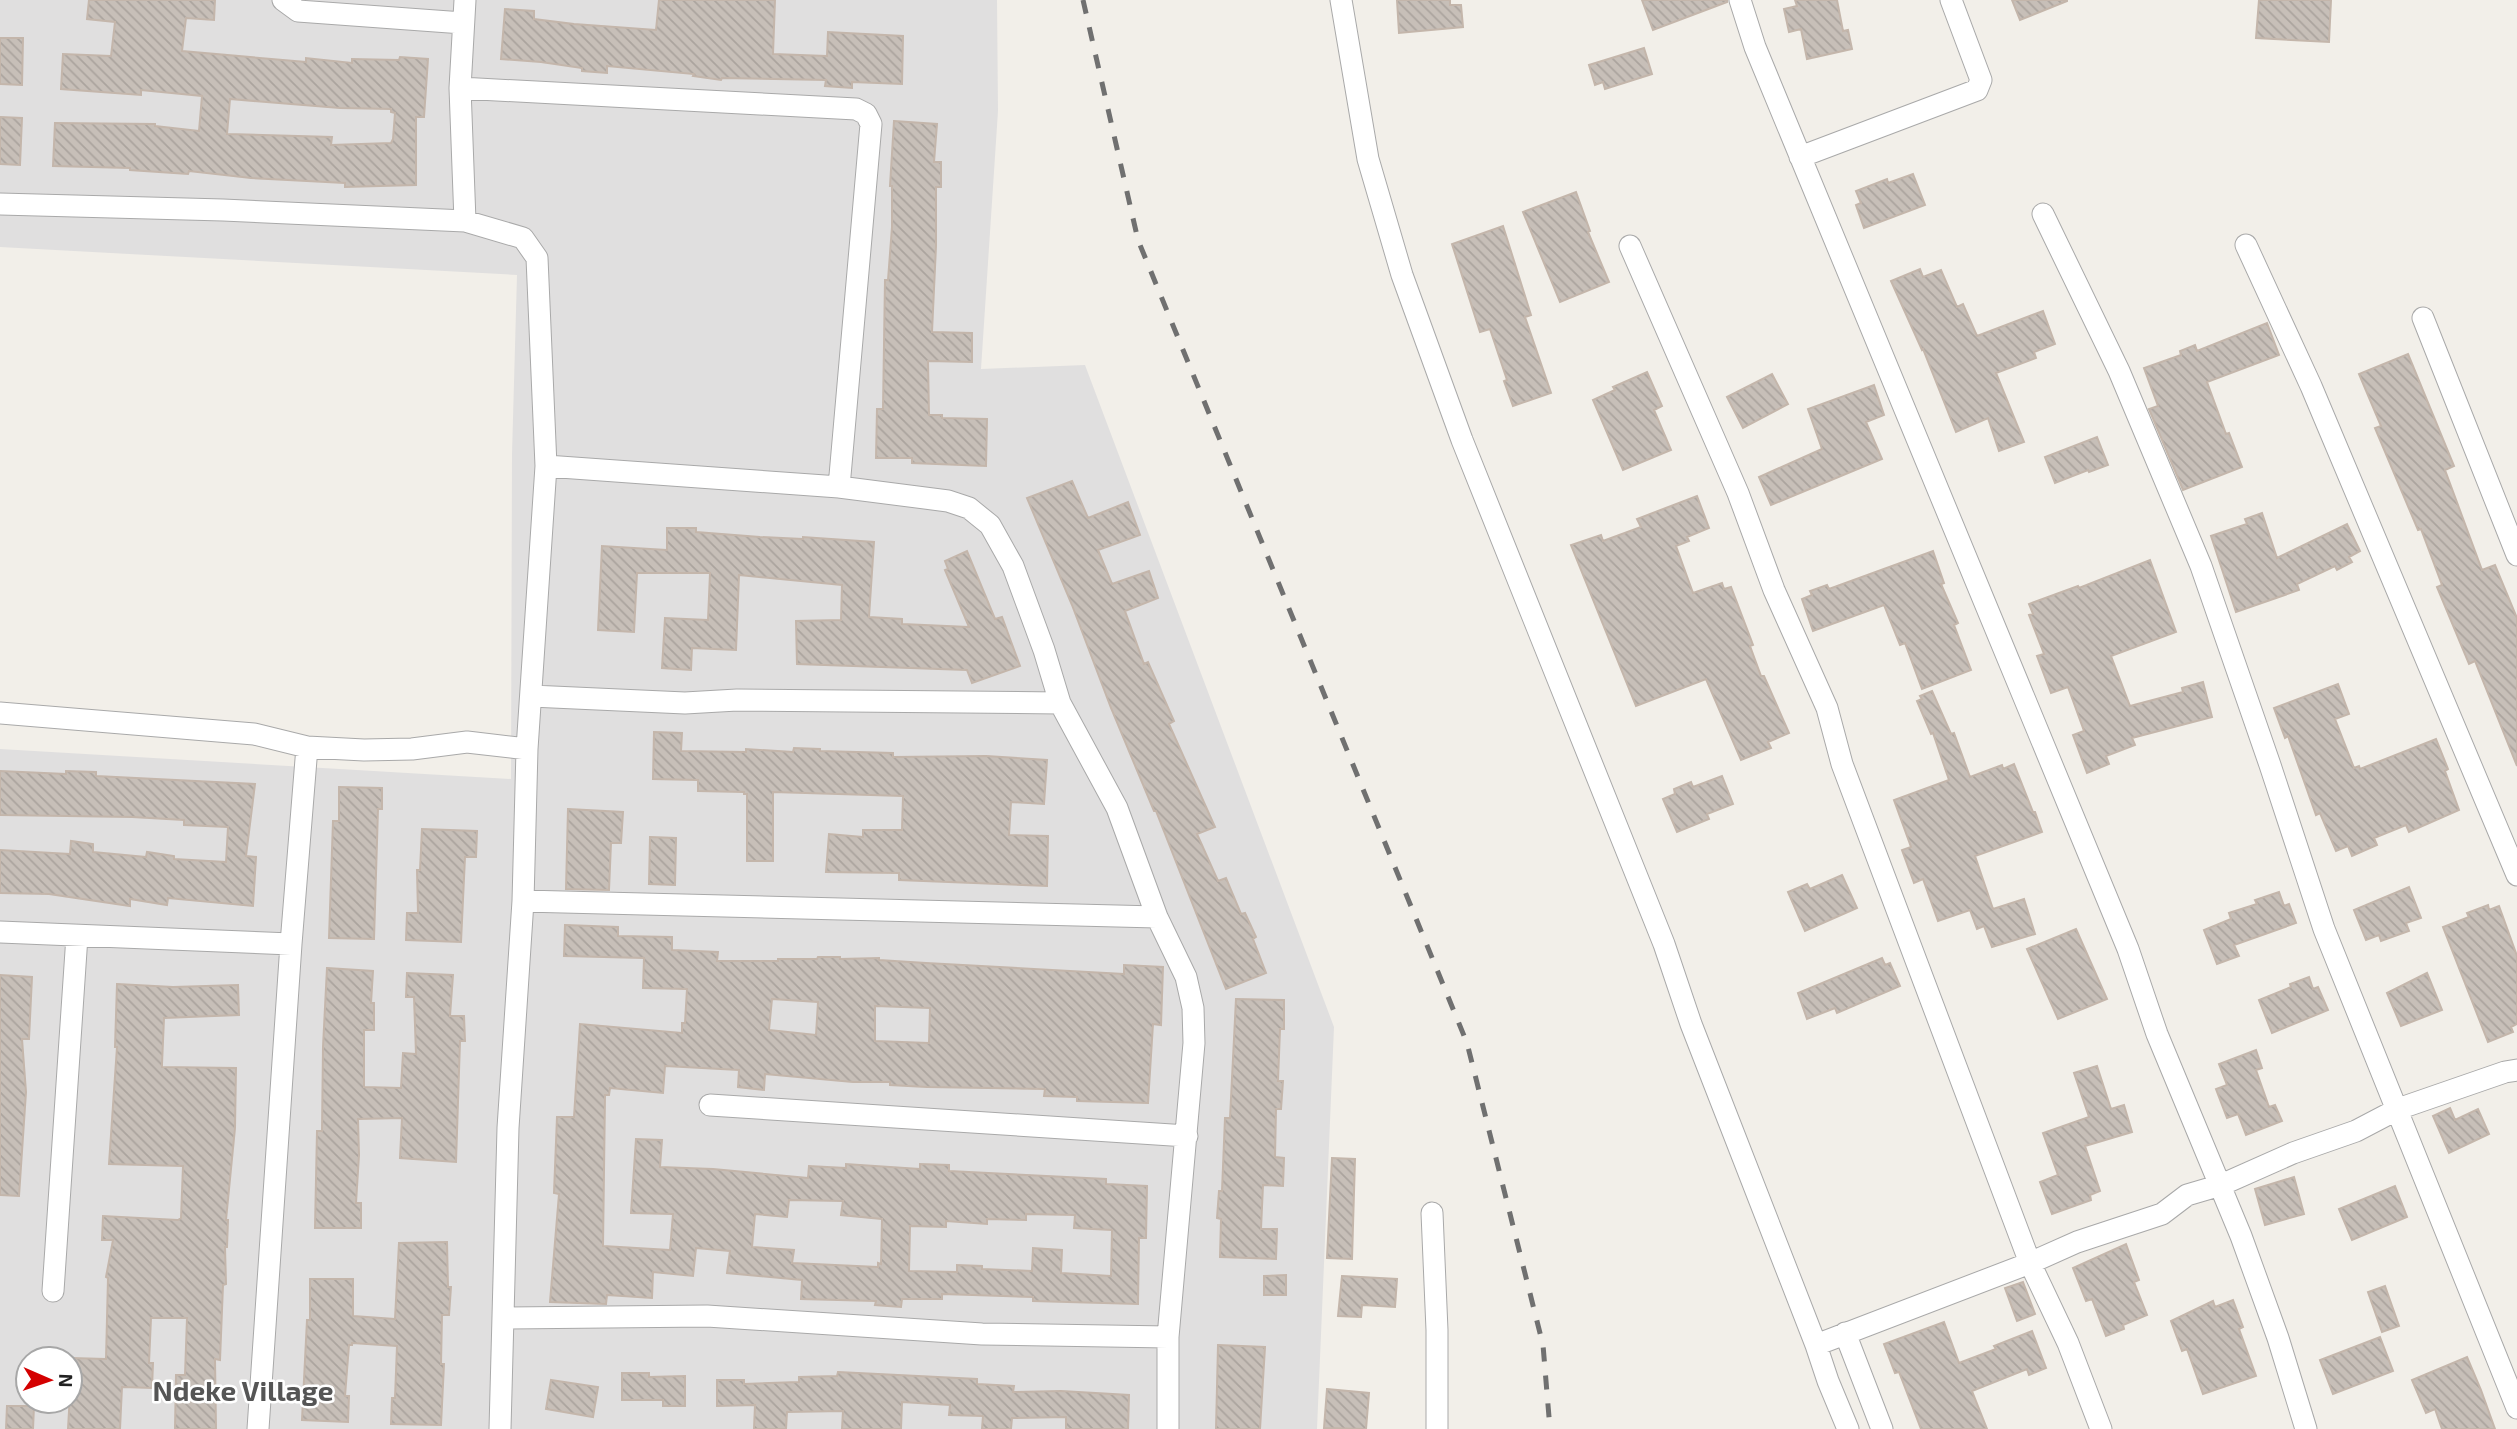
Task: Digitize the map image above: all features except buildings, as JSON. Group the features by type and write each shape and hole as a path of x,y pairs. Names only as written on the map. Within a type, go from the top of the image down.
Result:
{"street":[{"path":"283,0 298,11 463,23"},
{"path":"464,0 460,88 465,221"},
{"path":"1340,0 1368,159 1402,275 1462,440 1664,944 1690,1024 1848,1429"},
{"path":"1740,0 1755,47 2128,949 2157,1034 2221,1185 2278,1338 2306,1429"},
{"path":"1800,157 1978,90 1981,80 1951,0"},
{"path":"460,88 856,109 866,114 871,124 839,487"},
{"path":"0,204 223,210 465,221 523,238 537,258 546,466 527,749 523,901 508,1128 500,1429"},
{"path":"2043,214 2119,371 2201,566 2324,929 2517,1408"},
{"path":"1630,246 1738,493 1774,590 1827,708 1842,764 2030,1263 2068,1343 2101,1429"},
{"path":"2246,246 2311,386 2517,875"},
{"path":"2423,318 2517,555"},
{"path":"546,466 839,487 948,501 969,508 990,525 1013,566 1060,703 1117,808 1157,917 1186,977 1193,1008 1194,1042 1187,1136 1168,1337 1168,1429"},
{"path":"531,696 685,703 737,700 1060,703"},
{"path":"0,713 254,734 307,747 412,749 467,743 527,749"},
{"path":"258,1429 307,747"},
{"path":"523,901 1157,917"},
{"path":"0,932 291,944"},
{"path":"53,1291 77,936"},
{"path":"1816,1345 2030,1263 2077,1242 2162,1214 2187,1195 2221,1185 2293,1153 2356,1131 2398,1109 2517,1070"},
{"path":"710,1105 1187,1136"},
{"path":"1432,1213 1437,1330 1437,1429"},
{"path":"504,1318 707,1316 982,1334 1168,1337"},
{"path":"1845,1333 1882,1429"}],"shaded area":[{"path":"0,0 997,0 998,111 981,369 1085,365 1334,1027 1317,1429 0,1429 0,749 511,779 512,454 517,275 0,247"}],"railway":[{"path":"1083,0 1138,240 1467,1043 1543,1345 1550,1429"}],"district":[{"name":"Ndeke Village","path":"243,1391"}]}
